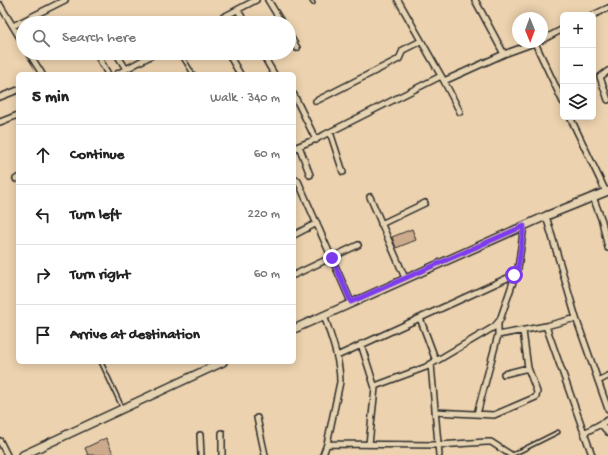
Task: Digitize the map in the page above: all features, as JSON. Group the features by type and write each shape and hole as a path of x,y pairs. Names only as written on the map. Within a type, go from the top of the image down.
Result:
{"main road":[{"path":"296,328 351,302 546,216 607,192"},
{"path":"23,455 213,364"}],"street":[{"path":"32,16 65,0"},
{"path":"226,16 256,0"},
{"path":"268,0 278,16"},
{"path":"398,0 460,112"},
{"path":"475,0 504,54"},
{"path":"0,5 16,32"},
{"path":"596,14 608,8"},
{"path":"238,10 241,16"},
{"path":"12,26 16,24"},
{"path":"548,37 560,31"},
{"path":"316,101 399,59 403,50 421,41"},
{"path":"444,81 520,48"},
{"path":"539,48 560,95"},
{"path":"33,60 41,72"},
{"path":"100,60 107,72"},
{"path":"120,60 126,70"},
{"path":"122,72 144,60"},
{"path":"232,60 239,72"},
{"path":"266,60 273,72"},
{"path":"608,71 600,77 608,100"},
{"path":"310,175 296,147 316,140 441,76"},
{"path":"0,97 16,91"},
{"path":"296,99 316,140"},
{"path":"0,122 16,116"},
{"path":"571,120 607,192"},
{"path":"330,132 343,172"},
{"path":"296,180 298,181 317,223 351,302"},
{"path":"370,197 405,278"},
{"path":"593,197 602,223 608,248"},
{"path":"381,224 425,203"},
{"path":"546,216 576,318 608,409"},
{"path":"602,223 608,221"},
{"path":"296,234 317,223"},
{"path":"477,414 498,335 498,324 518,268 524,226"},
{"path":"296,274 358,245"},
{"path":"337,356 514,275 516,272"},
{"path":"323,455 327,444 340,382 337,356 324,315"},
{"path":"420,318 434,363 435,412 439,455"},
{"path":"498,335 546,326 576,318"},
{"path":"375,386 434,363 498,324"},
{"path":"546,326 592,455"},
{"path":"435,412 490,415 497,414 536,397 537,392 528,368 523,331"},
{"path":"361,344 376,393 369,444"},
{"path":"504,374 528,368"},
{"path":"598,381 608,376"},
{"path":"258,418 265,455"},
{"path":"584,433 608,420"},
{"path":"602,424 608,432"},
{"path":"222,433 222,455"},
{"path":"200,435 201,455"},
{"path":"0,441 7,455"},
{"path":"327,444 438,445 490,442 512,455"}],"lane":[{"path":"184,60 192,72"},
{"path":"102,364 122,408"},
{"path":"512,455 558,432"}],"building":[{"path":"412,229 416,240 396,248 392,237"},
{"path":"106,438 114,455 88,455 85,448"}],"route":[{"path":"332,258 351,302 524,226 518,268 514,275"}]}
